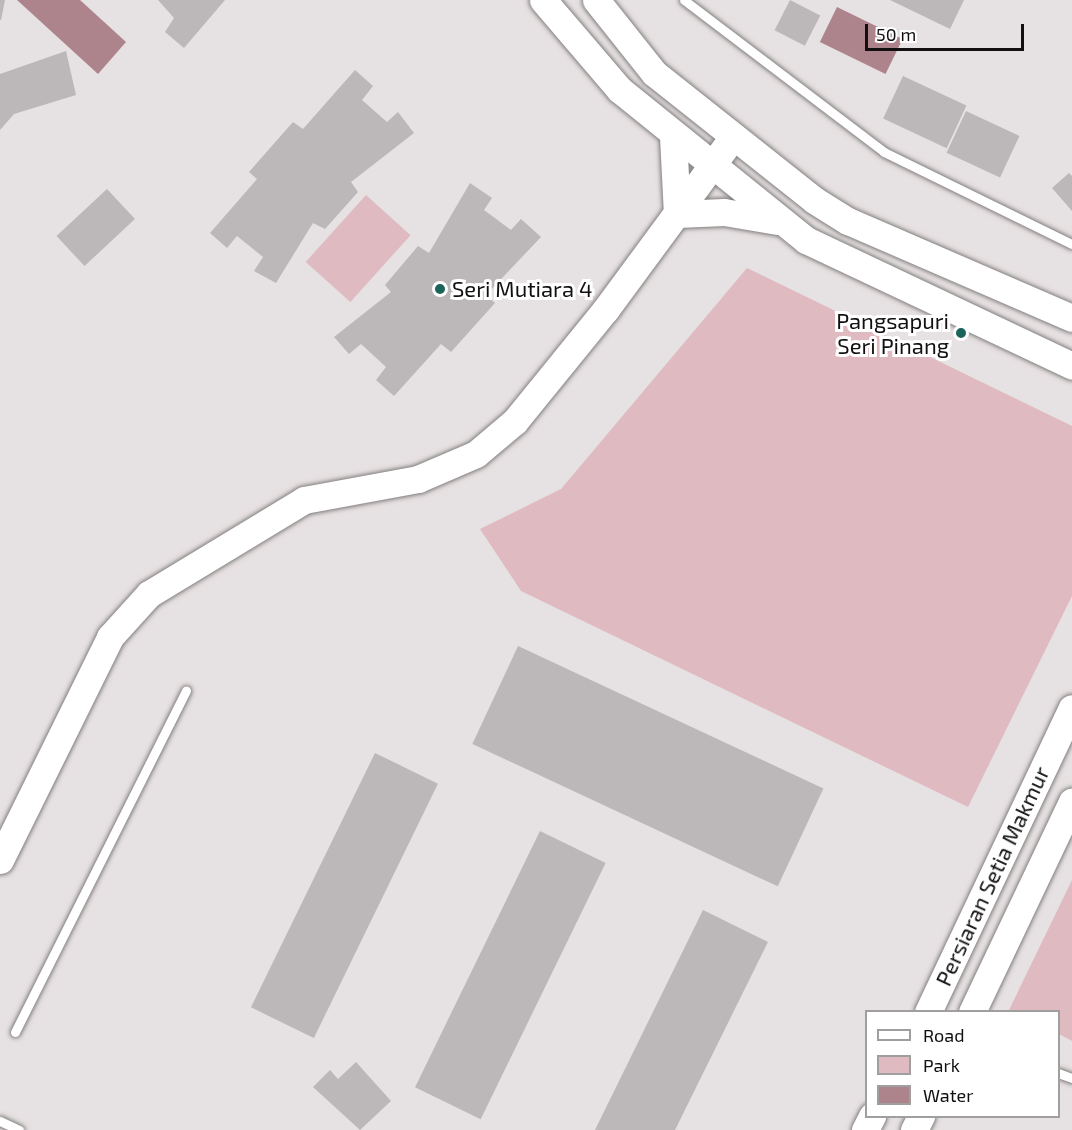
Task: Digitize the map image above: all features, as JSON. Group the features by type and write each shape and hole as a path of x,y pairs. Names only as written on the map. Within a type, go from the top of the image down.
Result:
{"street":[{"path":"543,0 620,90 711,169 782,222 855,266 1072,366"},
{"path":"596,0 654,73 732,138 848,221 1072,318"},
{"path":"673,136 677,214"},
{"path":"0,860 110,637 149,594 304,500 418,479 476,454 514,421 677,214 732,138"},
{"path":"677,214 724,212 782,222"},
{"name":"Persiaran Setia Makmur","path":"928,1010 1072,708"},
{"name":"Persiaran Setia Makmur","path":"973,1010 1072,801"}],"lane":[{"path":"684,0 884,152 1072,244"},
{"path":"15,1032 186,690"},
{"path":"0,1121 19,1130"}],"green space":[{"path":"366,195 411,235 350,302 306,262"},
{"path":"747,268 1072,426 1072,596 968,807 521,591 480,529 561,489"},
{"path":"1072,880 1072,1041 1060,1035 1060,1010 1009,1010"}],"water":[{"path":"17,0 80,0 126,42 98,74"},
{"path":"837,7 903,39 886,74 820,42"}],"building":[{"path":"0,0 5,0 1,20 0,20"},
{"path":"158,0 225,0 184,48 165,32 174,18"},
{"path":"790,0 820,15 805,46 775,30"},
{"path":"890,0 964,0 950,29"},
{"path":"66,51 76,95 14,114 0,130 0,74"},
{"path":"355,70 373,86 362,100 387,122 398,112 414,133 351,182 358,192 325,229 313,223 276,283 254,271 263,257 237,236 227,248 210,233 257,179 249,172 293,122 303,129"},
{"path":"903,76 966,106 947,148 883,119"},
{"path":"966,111 1019,136 1000,178 947,153"},
{"path":"1069,173 1072,176 1072,211 1052,188"},
{"name":"Seri Mutiara 4","path":"470,183 492,198 484,210 511,230 521,219 541,237 486,295 495,303 451,352 441,344 394,396 376,380 386,367 361,344 349,354 334,337 391,292 385,285 418,246 429,253"},
{"path":"107,189 135,219 84,266 57,236"},
{"path":"518,646 823,788 778,886 472,744"},
{"path":"375,753 438,784 314,1038 251,1007"},
{"path":"540,831 606,863 481,1119 415,1087"},
{"path":"703,910 768,942 675,1130 595,1130"},
{"path":"356,1062 391,1101 360,1130 313,1087 330,1070 338,1079"}],"place":[{"name":"Seri Mutiara 4","path":"440,289"},
{"name":"Pangsapuri Seri Pinang","path":"961,333"}]}
